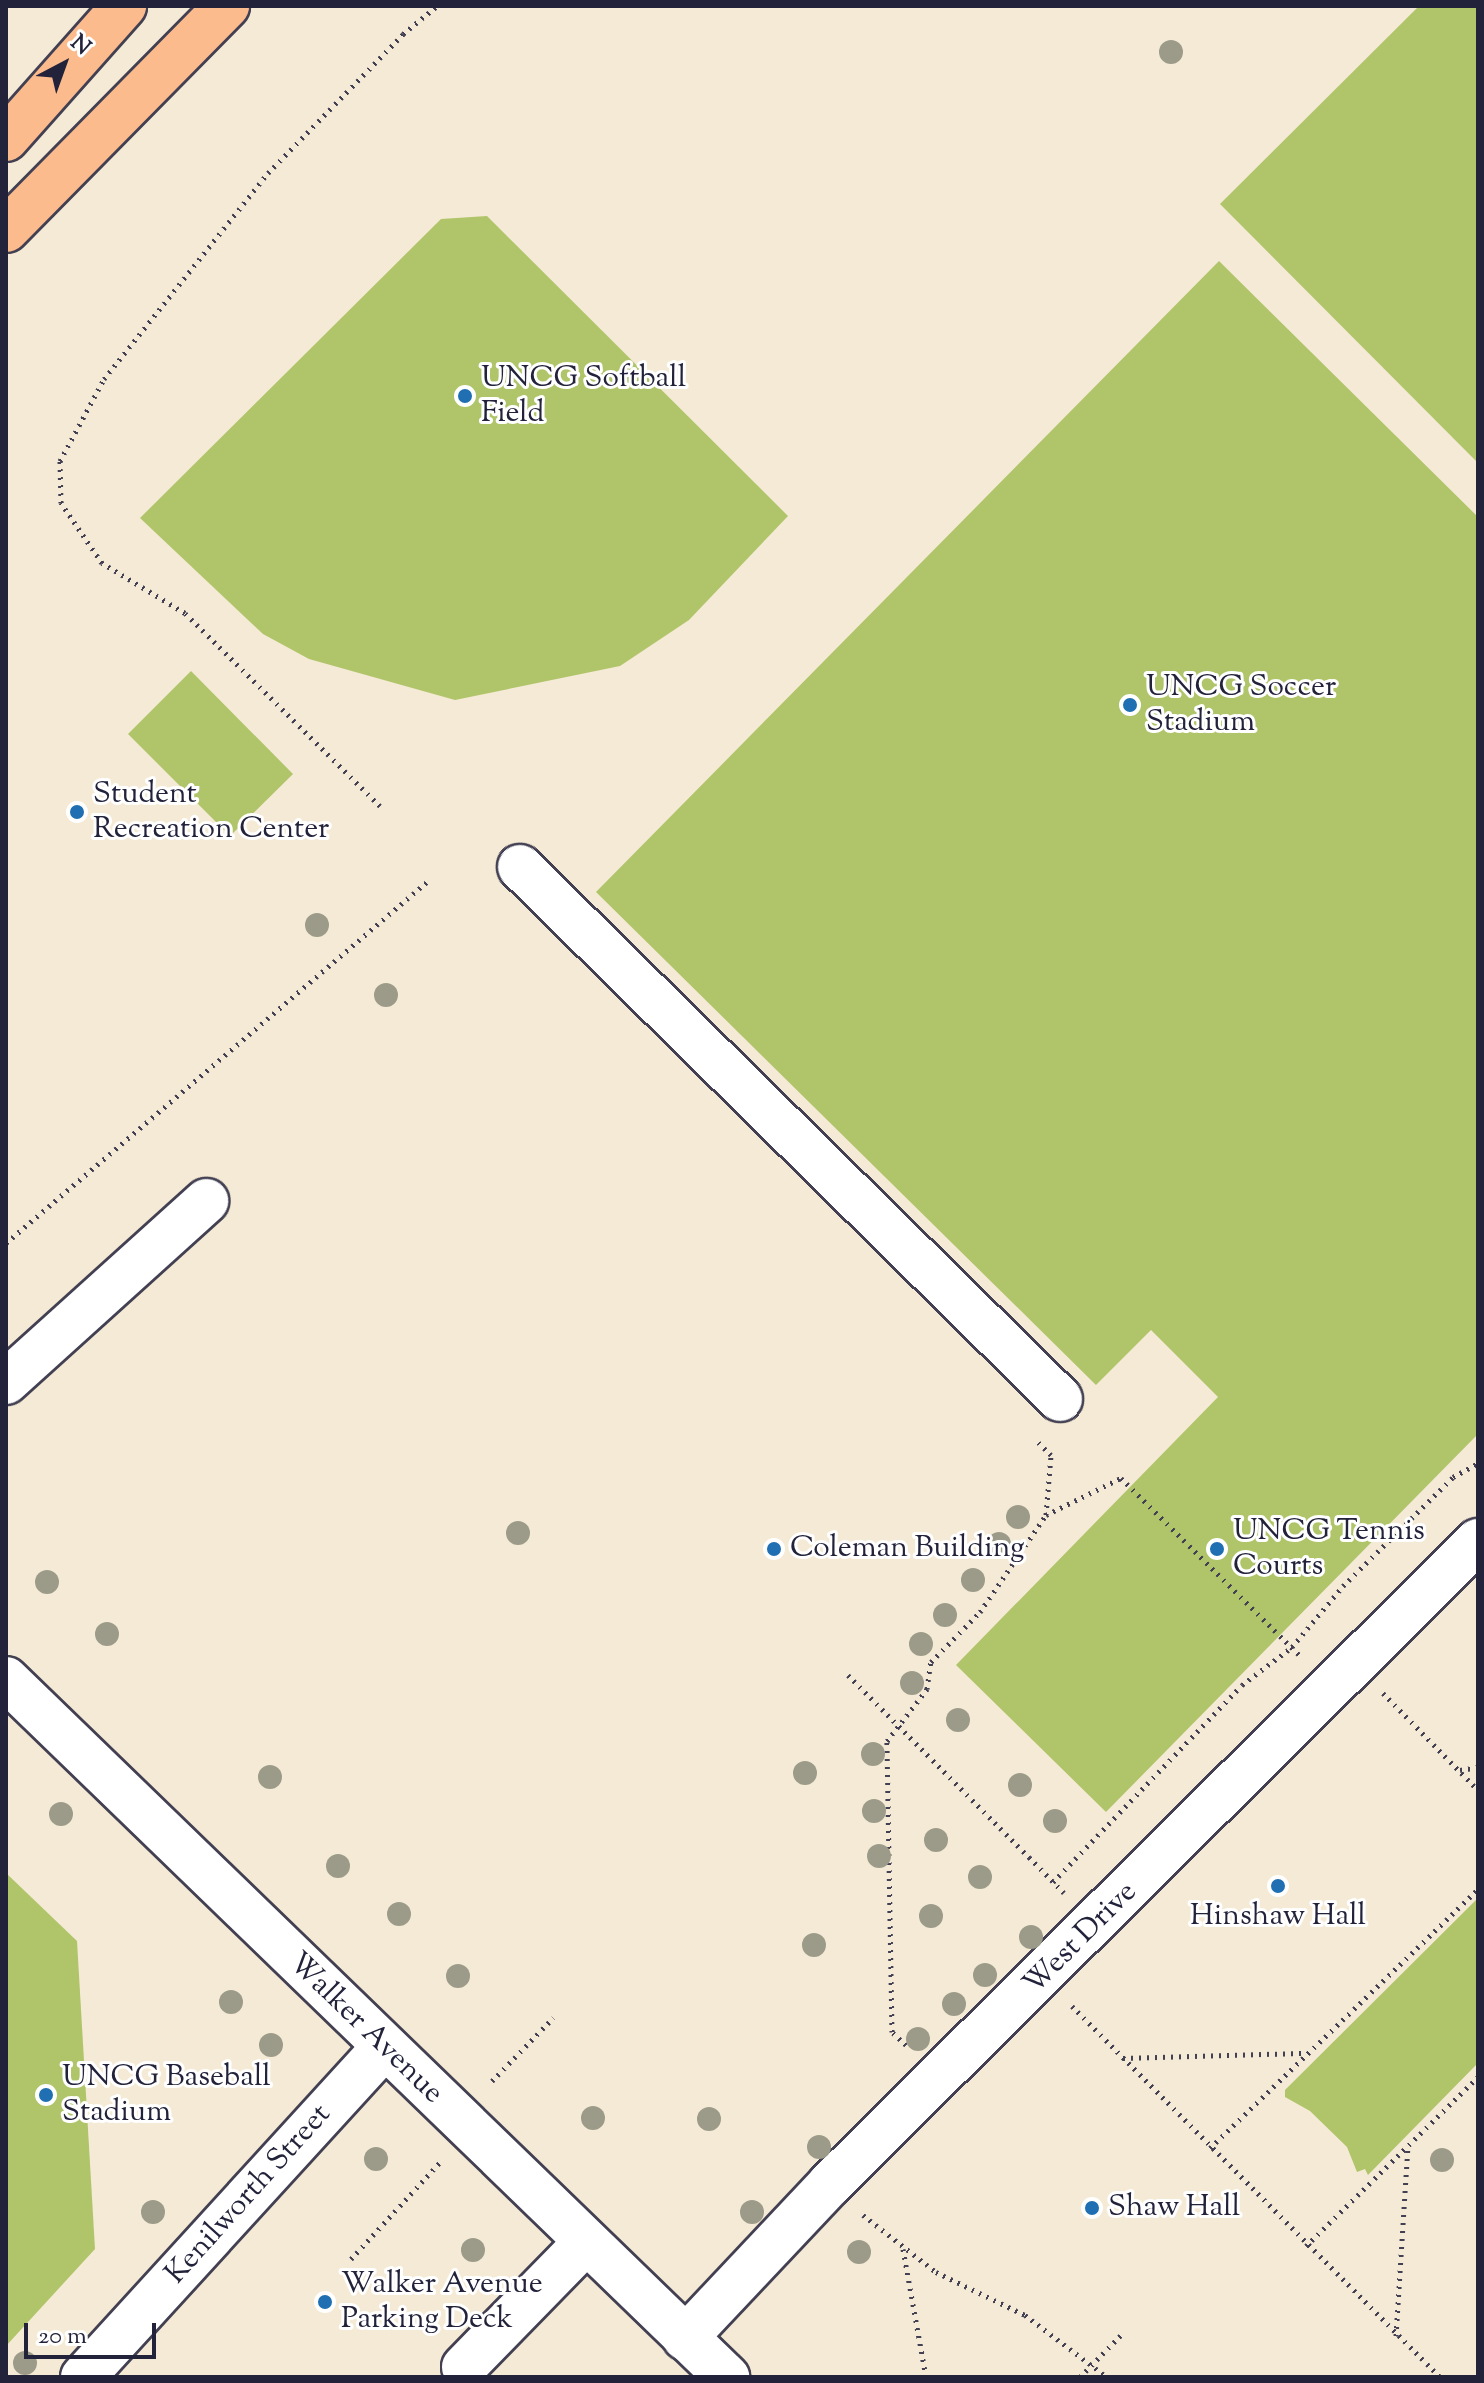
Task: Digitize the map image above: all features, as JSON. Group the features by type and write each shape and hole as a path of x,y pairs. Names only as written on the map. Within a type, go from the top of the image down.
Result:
{"main road":[{"path":"6,139 124,6"},
{"path":"6,230 227,6"}],"street":[{"path":"520,867 1060,1399"},
{"path":"6,1382 206,1201"},
{"name":"West Drive","path":"685,2338 830,2184 1478,1541"},
{"name":"Walker Avenue","path":"6,1679 383,2048 727,2377"},
{"name":"Kenilworth Street","path":"83,2377 383,2048"},
{"path":"464,2367 586,2242"}],"path":[{"path":"380,806 185,613 102,563 61,503 60,461 104,379 268,173 403,34 437,6"},
{"path":"6,1243 429,880"},
{"path":"894,2001 887,1741 927,1689 931,1662 980,1612 1046,1515 1051,1455"},
{"path":"1053,1882 1242,1685 1292,1647 1387,1542 1453,1477 1478,1463"},
{"path":"1046,1515 1121,1478 1300,1656"},
{"path":"1355,1665 1478,1790"},
{"path":"848,1675 1029,1857"},
{"path":"1459,1771 1478,1767"},
{"path":"1210,2148 1478,1889"},
{"path":"1043,1976 1396,2338 1440,2377"},
{"path":"492,2081 553,2018"},
{"path":"1123,2058 1308,2053"},
{"path":"1306,2246 1478,2077"},
{"path":"1396,2338 1408,2146"},
{"path":"351,2259 450,2150"},
{"path":"854,2207 936,2272 1025,2315 1094,2363 1107,2377"},
{"path":"903,2248 926,2377"},
{"path":"1080,2377 1121,2335"}],"green space":[{"path":"1419,6 1478,6 1478,463 1220,204"},
{"name":"UNCG Softball Field","path":"487,216 788,516 689,620 620,666 455,700 309,659 263,634 140,518 441,219"},
{"name":"UNCG Soccer Stadium","path":"1219,261 1478,517 1478,1434 1106,1812 956,1665 1218,1397 1151,1330 1096,1385 596,892"},
{"path":"191,671 293,774 230,836 128,734"},
{"name":"UNCG Baseball Stadium","path":"6,1873 77,1941 95,2249 6,2346"},
{"path":"1478,1898 1478,2063 1368,2175 1365,2169 1357,2172 1347,2147 1310,2111 1285,2097 1285,2090"}],"place":[{"name":"UNCG Softball Field","path":"465,396"},
{"name":"UNCG Soccer Stadium","path":"1130,705"},
{"name":"Student Recreation Center","path":"77,812"},
{"name":"Coleman Building","path":"774,1549"},
{"name":"UNCG Tennis Courts","path":"1217,1549"},
{"name":"Hinshaw Hall","path":"1278,1886"},
{"name":"UNCG Baseball Stadium","path":"46,2095"},
{"name":"Shaw Hall","path":"1092,2208"},
{"name":"Walker Avenue Parking Deck","path":"325,2302"}]}
